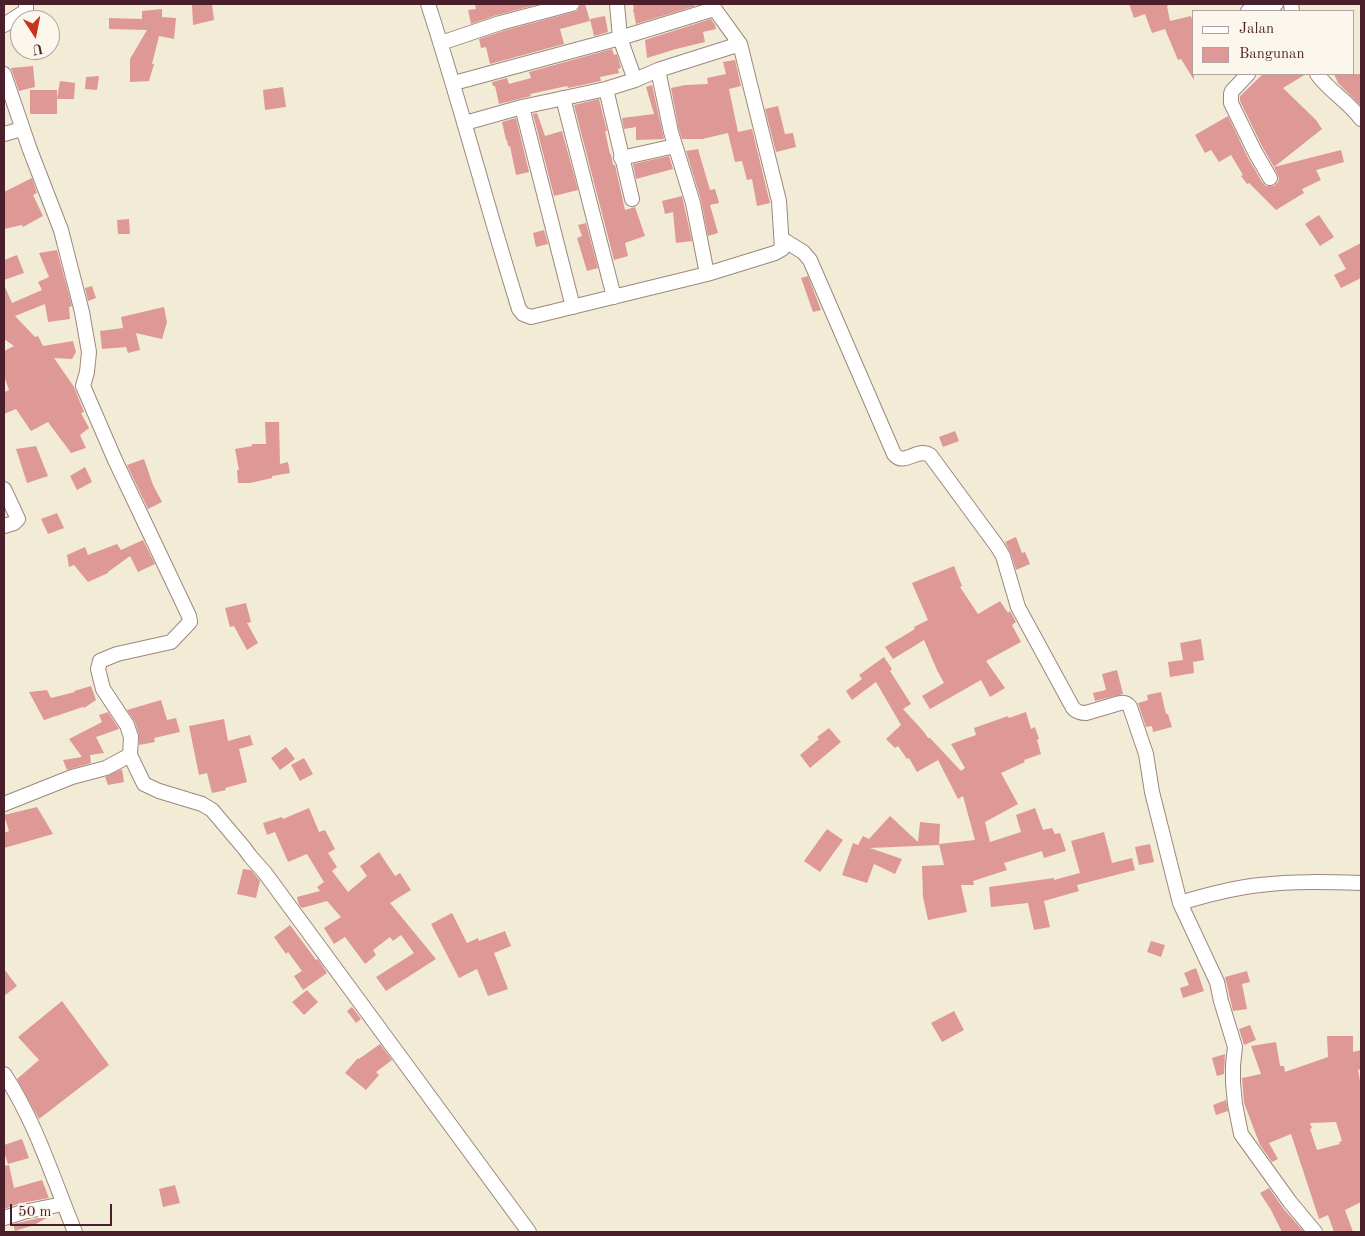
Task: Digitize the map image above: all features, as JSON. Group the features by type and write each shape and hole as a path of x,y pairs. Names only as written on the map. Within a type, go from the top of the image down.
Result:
{"street":[{"path":"4,25 26,11 26,4"},
{"path":"428,4 454,83 519,309 523,314 531,317 707,274 775,253 782,249 779,201 740,44 713,6 620,38 454,83"},
{"path":"441,43 500,23 572,4"},
{"path":"617,4 620,38 635,80"},
{"path":"1252,10 1276,4"},
{"path":"465,124 522,107 606,89 740,44"},
{"path":"658,70 675,146 693,204 707,274"},
{"path":"4,74 22,129 61,230 82,312 89,352 87,372 83,386 115,460 189,616 190,622 171,642 117,654 100,661 98,669 103,689 127,725 131,738 130,755 144,784 159,791 202,804 212,810 245,848 529,1232"},
{"path":"1247,75 1232,91 1231,102 1270,178"},
{"path":"1318,75 1322,81 1360,114"},
{"path":"606,89 632,199"},
{"path":"563,98 614,297"},
{"path":"522,107 573,307"},
{"path":"4,134 22,129"},
{"path":"622,158 675,146"},
{"path":"782,239 803,252 810,260 894,454 897,458 901,459 924,452 930,455 997,546 1003,556 1018,606 1073,708 1081,713 1086,713 1124,702 1130,707 1146,754 1152,792 1180,903 1217,982 1235,1047 1232,1065 1233,1083 1235,1104 1242,1134 1290,1202 1316,1232"},
{"path":"4,489 18,519 14,523 4,526"},
{"path":"4,804 72,777 106,768 130,755"},
{"path":"1180,903 1220,892 1262,885 1361,883"},
{"path":"4,1074 33,1126 75,1232"},
{"path":"4,1218 22,1212 63,1204"}],"building":[{"path":"192,4 212,4 214,20 193,25"},
{"path":"475,4 539,4 471,24 468,10 476,9"},
{"path":"581,4 585,4 590,21 560,29 564,44 490,64 486,47 481,48 479,39 574,12 578,10"},
{"path":"633,4 694,4 695,6 636,24"},
{"path":"1129,4 1169,4 1167,6 1170,21 1191,16 1192,75 1194,75 1194,80 1181,59 1178,60 1165,29 1152,33 1145,14 1134,18"},
{"path":"162,9 162,17 176,18 174,39 159,36 149,81 130,82 130,59 147,30 109,29 109,18 142,19 142,11"},
{"path":"605,16 608,32 594,36 590,19"},
{"path":"711,19 716,29 703,32 705,42 647,58 645,40"},
{"path":"612,49 614,55 617,54 621,68 618,69 619,73 600,77 601,81 530,94 531,96 499,104 495,86 493,86 492,82 507,78 509,84 531,78 529,72"},
{"path":"735,60 741,86 729,89 738,132 752,129 770,203 757,206 752,179 747,180 742,161 735,162 728,133 702,139 682,139 671,88 708,84 707,78 726,74 723,62"},
{"path":"33,66 35,87 19,91 11,68"},
{"path":"1361,74 1361,106 1338,83 1334,75"},
{"path":"1262,75 1304,75 1283,88 1316,120 1322,129 1274,167 1240,101 1240,96"},
{"path":"99,76 97,90 85,89 86,77"},
{"path":"60,81 75,83 74,99 57,99"},
{"path":"652,85 664,139 636,140 636,127 624,129 622,118 654,114 646,87"},
{"path":"283,87 286,107 265,110 263,90"},
{"path":"30,90 57,90 57,114 30,114"},
{"path":"599,99 607,131 605,131 610,154 613,165 615,165 625,210 635,207 645,236 625,243 628,256 614,260 574,105"},
{"path":"778,106 785,134 793,133 796,147 776,152 765,109"},
{"path":"537,113 545,136 562,131 578,190 554,196 533,114"},
{"path":"1228,116 1247,156 1266,186 1274,186 1278,182 1279,178 1274,167 1341,150 1344,162 1316,170 1321,180 1302,189 1304,193 1276,210 1249,183 1247,184 1231,155 1219,162 1211,150 1205,153 1195,135"},
{"path":"516,118 529,172 516,175 510,146 508,146 506,140 502,122"},
{"path":"698,149 710,190 715,189 719,203 710,205 718,233 708,236 701,200 686,151"},
{"path":"669,156 673,169 636,179 633,164"},
{"path":"32,178 37,193 33,195 43,216 23,227 22,225 4,229 4,192"},
{"path":"682,196 692,241 676,243 673,212 665,214 662,201"},
{"path":"1319,215 1334,237 1320,246 1305,224"},
{"path":"129,219 130,234 118,234 117,220"},
{"path":"586,223 598,268 587,271 577,238 582,236 578,225"},
{"path":"544,230 548,244 536,247 533,233"},
{"path":"1361,243 1361,278 1341,288 1334,275 1346,269 1338,255"},
{"path":"57,250 72,306 69,307 70,319 48,322 45,304 15,316 35,337 38,336 43,346 73,341 76,352 72,359 54,358 74,387 84,412 81,413 89,428 80,435 86,448 71,453 48,422 31,431 16,409 4,414 4,392 9,390 4,376 4,351 14,346 4,339 4,285 12,303 42,290 38,282 49,277 39,253"},
{"path":"17,255 24,273 4,280 4,260"},
{"path":"808,276 821,310 813,312 801,278"},
{"path":"92,286 96,298 88,301 85,288"},
{"path":"164,307 167,322 162,339 136,333 140,350 128,353 126,347 102,349 100,331 123,328 121,317"},
{"path":"265,422 279,422 280,464 288,462 290,473 250,483 238,483 237,470 239,470 235,449 252,446 252,444 266,444"},
{"path":"955,431 959,441 943,447 939,437"},
{"path":"36,446 48,476 27,483 16,449"},
{"path":"144,459 153,485 162,502 148,509 127,465"},
{"path":"85,467 92,482 77,490 70,476"},
{"path":"57,513 64,528 48,534 41,519"},
{"path":"1016,537 1022,553 1025,552 1030,564 1016,570 1005,542"},
{"path":"143,540 155,564 138,572 130,556 108,573 88,582 74,565 69,567 67,555 85,547 88,555 117,544 121,550"},
{"path":"954,566 962,586 960,587 978,614 1000,601 1008,613 1010,611 1016,622 1012,625 1021,642 986,661 1005,688 990,697 981,680 930,709 922,696 944,683 924,640 893,659 885,647 915,629 914,627 928,620 912,583"},
{"path":"246,603 251,622 247,623 258,643 247,650 234,626 230,627 225,608"},
{"path":"1201,639 1204,660 1193,662 1194,673 1170,677 1168,662 1183,660 1180,643"},
{"path":"884,657 892,669 890,671 911,704 903,709 928,738 961,771 965,768 951,744 976,735 974,728 1026,712 1031,729 1035,727 1039,739 1037,740 1041,754 1024,760 1025,762 1001,773 1018,804 985,822 990,842 1021,832 1016,815 1035,808 1043,830 1052,828 1055,834 1060,833 1066,851 1044,858 1042,851 1004,863 1007,870 973,881 974,885 961,885 967,912 928,920 923,897 922,866 944,865 939,844 975,840 963,796 958,799 938,760 917,772 909,758 907,759 898,746 895,748 886,739 901,725 876,682 852,700 846,691 862,679 859,675"},
{"path":"1117,670 1123,694 1095,701 1093,693 1106,690 1102,674"},
{"path":"91,686 96,700 84,708 44,720 29,692 47,690 51,698"},
{"path":"1161,692 1166,714 1168,714 1172,727 1153,732 1152,726 1146,727 1138,703 1148,700 1147,695"},
{"path":"161,700 167,720 176,718 180,732 154,738 155,742 139,745 139,735 135,722 127,710"},
{"path":"108,712 119,729 96,737 104,753 90,755 91,763 67,770 63,760 82,757 69,739 102,722 99,715"},
{"path":"224,719 228,741 250,735 253,745 239,749 247,782 212,793 207,773 199,775 189,726"},
{"path":"829,728 841,742 810,768 800,755 819,739 817,737"},
{"path":"286,747 295,759 280,770 271,758"},
{"path":"304,758 313,774 300,781 291,765"},
{"path":"122,769 124,782 108,785 105,777"},
{"path":"37,807 53,834 4,848 4,833 9,831 4,815"},
{"path":"309,808 319,832 325,830 335,849 328,853 337,867 332,871 348,892 367,876 360,866 379,852 395,876 400,873 411,890 390,903 436,959 386,991 376,977 414,953 401,935 393,941 390,937 373,950 376,955 365,964 345,937 334,944 324,928 341,917 327,901 302,908 299,905 297,897 320,891 317,887 324,882 307,854 288,862 275,832 267,835 263,823 282,817 283,819"},
{"path":"890,816 918,842 920,822 940,824 939,845 870,848 902,859 895,874 874,864 867,883 842,875 853,843 858,845 863,836 869,839"},
{"path":"827,829 843,840 820,872 804,861"},
{"path":"1104,832 1112,863 1132,858 1135,870 1077,885 1079,891 1044,901 1050,927 1034,930 1028,903 991,907 989,887 1054,878 1054,880 1080,873 1071,841"},
{"path":"1150,844 1154,862 1139,865 1135,847"},
{"path":"243,869 251,870 260,881 256,898 237,894"},
{"path":"452,913 467,943 478,938 479,941 505,931 511,946 494,953 508,989 488,996 477,969 459,978 431,924"},
{"path":"290,925 327,973 303,990 294,976 302,971 288,952 286,954 274,937"},
{"path":"1151,941 1165,945 1161,957 1147,952"},
{"path":"1196,968 1204,991 1183,998 1180,988 1189,985 1184,973"},
{"path":"4,969 17,986 4,996"},
{"path":"1247,971 1250,982 1242,984 1247,1009 1233,1011 1225,977"},
{"path":"307,990 318,1002 304,1015 292,1002"},
{"path":"62,1001 109,1065 39,1119 17,1079 39,1060 18,1037"},
{"path":"352,1007 361,1019 356,1023 347,1011"},
{"path":"954,1011 964,1030 942,1042 931,1023"},
{"path":"1250,1025 1256,1040 1244,1045 1239,1029"},
{"path":"1327,1036 1353,1036 1353,1052 1361,1050 1361,1069 1358,1070 1361,1086 1361,1202 1345,1210 1353,1232 1334,1232 1328,1215 1319,1219 1291,1134 1269,1143 1278,1159 1272,1162 1260,1145 1244,1103 1242,1078 1261,1074 1251,1046 1276,1042 1280,1066 1284,1066 1285,1072 1328,1057","holes":["1336,1122 1342,1141 1339,1142 1340,1144 1317,1150 1310,1129 1312,1128 1310,1123"]},
{"path":"380,1044 392,1060 376,1072 379,1075 366,1090 345,1073 358,1058"},
{"path":"1225,1054 1224,1074 1217,1076 1212,1058"},
{"path":"1226,1100 1228,1111 1216,1115 1213,1105"},
{"path":"22,1139 29,1158 8,1164 4,1145"},
{"path":"9,1165 14,1188 42,1180 49,1198 21,1203 4,1209 4,1166"},
{"path":"175,1185 180,1203 163,1207 159,1189"},
{"path":"1269,1188 1304,1232 1282,1232 1260,1193"},
{"path":"52,1215 34,1225 15,1231 13,1224"}]}
